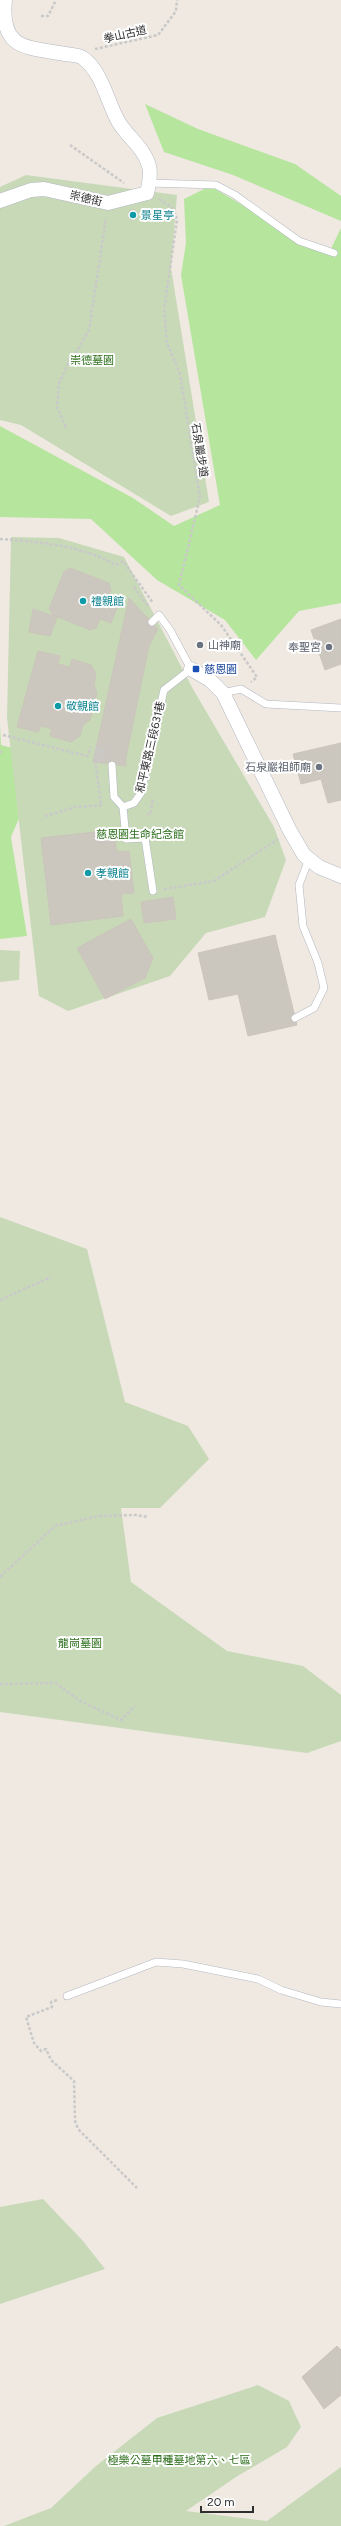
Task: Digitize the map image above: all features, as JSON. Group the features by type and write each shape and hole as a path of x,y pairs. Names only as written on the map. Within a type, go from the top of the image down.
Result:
{"street":[{"path":"5,0 4,23 14,40 27,48 82,57 92,66 119,122 141,148 150,167 148,188"},
{"name":"崇德街","path":"0,201 31,190 44,189 108,203 148,188"},
{"path":"191,669 210,680 223,693 290,831 304,855 319,866 341,876"}],"lane":[{"path":"148,188 216,185 235,195 299,241 334,253"},
{"path":"152,622 159,615 170,630 191,669"},
{"name":"和平東路三段631巷","path":"123,807 134,803 141,793 164,690 191,669"},
{"path":"223,693 241,689 266,704 341,708"},
{"path":"112,765 114,797 123,807 126,839 145,838 153,891"},
{"path":"295,1018 314,1008 324,988 318,963 303,926 299,885 309,859"},
{"path":"67,1996 156,1962 183,1964 258,1980 282,1990 314,2000 341,2004"}],"path":[{"path":"41,16 48,16 56,0"},
{"name":"拳山古道","path":"82,57 91,50 158,35 176,12 177,0"},
{"path":"70,145 124,183 148,188"},
{"name":"石泉巖步道","path":"148,188 174,209 177,220 164,310 167,343 180,374 200,497 179,585 221,625 257,677 241,689"},
{"path":"66,427 57,408 59,384 70,358 76,353 89,330 108,203"},
{"path":"0,539 51,543 76,549 116,565 123,561 153,603"},
{"path":"134,587 148,606"},
{"path":"3,734 87,756 90,747"},
{"path":"97,746 95,759 101,805"},
{"path":"147,814 151,814 152,802 155,799"},
{"path":"45,816 76,807 109,804"},
{"path":"153,891 214,881 290,831"},
{"path":"0,1300 51,1277"},
{"path":"0,1577 55,1526 99,1516 135,1515 148,1517"},
{"path":"0,1684 56,1683 80,1701 121,1720 135,1706"},
{"path":"67,1996 51,2002 52,2007 26,2017 34,2043 41,2051 46,2050 51,2060 74,2081 75,2122 78,2129 100,2149 137,2188"}],"green space":[{"path":"145,104 198,129 295,164 341,196 341,221 233,175 164,152"},
{"name":"崇德墓園","path":"26,175 177,195 171,268 209,502 171,516 21,425 0,420 0,187"},
{"path":"210,186 328,255 341,228 341,603 299,611 256,660 225,620 157,580 91,519 0,517 0,426 133,498 174,526 220,505 181,275 186,243 184,199"},
{"name":"慈恩園生命紀念館","path":"11,537 59,538 124,557 193,689 274,827 286,860 265,917 206,933 170,976 68,1011 39,996 7,718"},
{"path":"0,724 1,745 73,764 23,809 11,837 27,936 0,939"},
{"path":"0,950 20,951 19,980 0,982"},
{"name":"龍崗墓園","path":"0,1217 87,1249 125,1402 188,1426 209,1459 160,1508 121,1508 131,1582 227,1651 303,1666 341,1695 341,1741 307,1753 0,1712"},
{"path":"43,2199 83,2241 105,2269 0,2304 0,2207"},
{"name":"極樂公墓甲種墓地第六、七區","path":"258,2385 289,2401 301,2427 287,2447 236,2477 186,2511 267,2521 341,2467 341,2526 4,2526 51,2508 96,2466 157,2418"}],"building":[{"name":"景星亭","path":"130,210 135,210 138,214 136,219 131,220 128,215"},
{"name":"禮親館","path":"70,568 109,583 111,590 108,599 119,603 111,623 100,619 96,628 90,630 53,615 49,609 64,572"},
{"path":"129,598 158,629 149,646 126,757 126,766 93,762"},
{"path":"33,609 57,617 50,636 29,632"},
{"name":"奉聖宮","path":"341,619 341,664 325,670 311,630"},
{"name":"敬親館","path":"38,651 60,656 58,664 70,667 72,659 91,665 96,674 94,685 97,693 90,720 83,725 80,736 71,742 50,736 52,729 41,726 38,732 17,727"},
{"name":"石泉巖祖師廟","path":"341,743 341,800 328,803 321,779 301,784 293,754"},
{"name":"孝親館","path":"113,830 117,852 129,851 134,893 121,894 123,916 51,925 41,838"},
{"path":"173,897 176,919 144,923 141,902"},
{"path":"131,919 153,958 145,978 105,999 77,948"},
{"path":"275,935 297,1025 248,1036 238,994 209,1000 198,953"},
{"path":"337,2346 341,2350 341,2395 324,2409 302,2377"}],"place":[{"name":"景星亭","path":"133,215"},
{"name":"禮親館","path":"83,601"},
{"name":"山神廟","path":"200,645"},
{"name":"奉聖宮","path":"329,647"},
{"name":"慈恩園","path":"196,669"},
{"name":"敬親館","path":"58,706"},
{"name":"石泉巖祖師廟","path":"319,767"},
{"name":"孝親館","path":"88,873"}]}
